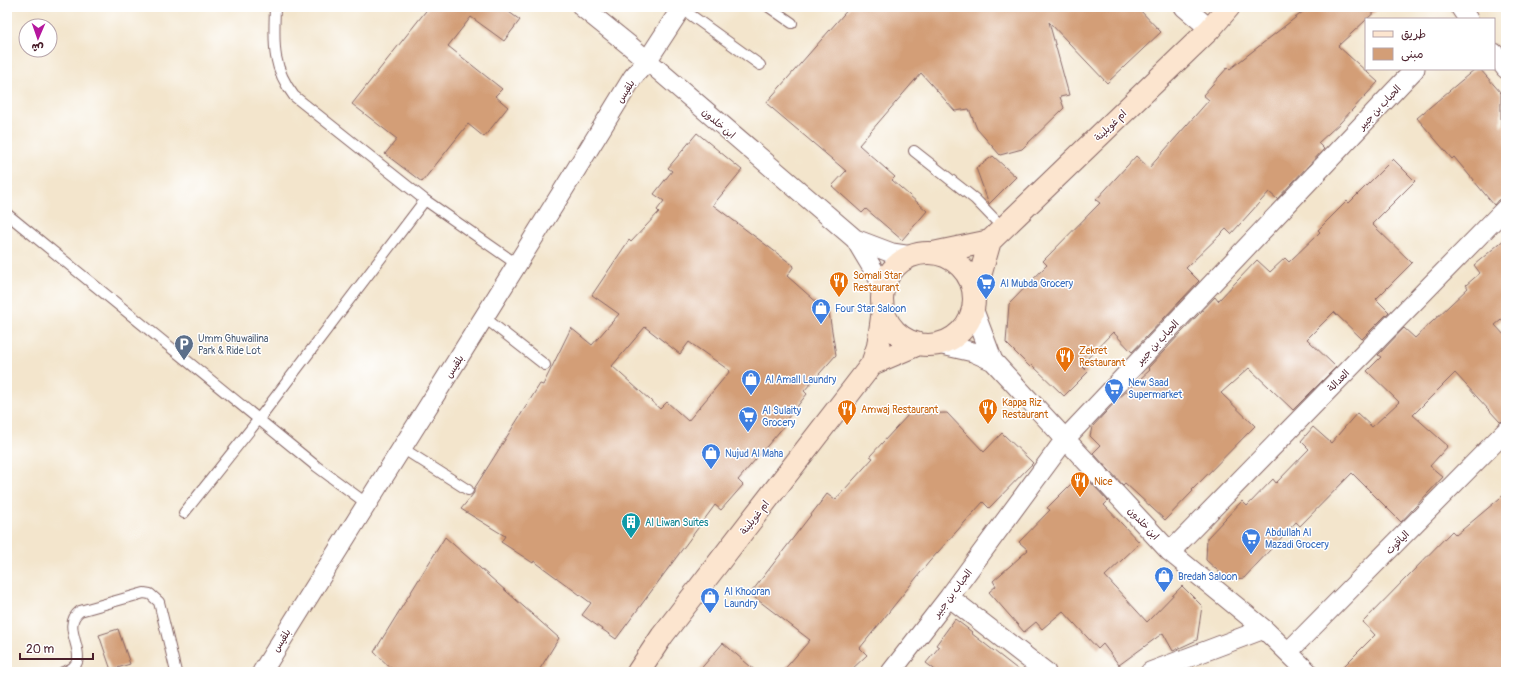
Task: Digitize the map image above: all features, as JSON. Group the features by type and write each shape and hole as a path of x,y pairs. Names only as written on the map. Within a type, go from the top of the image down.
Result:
{"street":[{"name":"ابن خلدون","path":"582,7 855,239 883,286"},
{"name":"بلقيس","path":"262,672 366,503 485,318 633,77 647,61 682,7"},
{"path":"1184,7 1210,29"},
{"name":"ام غويلينة","path":"996,234 1210,29 1229,7"},
{"path":"1495,54 1506,69"},
{"name":"الحباب بن جبير","path":"891,672 949,597 1066,438 1414,70"},
{"name":"العدالة","path":"1170,552 1506,208"},
{"path":"996,234 966,324 954,337 928,344 903,337 890,326 883,310 882,298 883,286 894,268 922,255 996,234"},
{"name":"ابن خلدون","path":"855,239 892,253 922,255"},
{"path":"922,255 948,258 962,268 970,281 973,302"},
{"name":"ابن خلدون","path":"973,302 993,361"},
{"name":"ام غويلينة","path":"638,672 662,636 872,364 878,346 883,310"},
{"name":"ابن خلدون","path":"928,344 973,352 993,361 1066,438 1170,552 1264,628 1308,672"},
{"name":"ام غويلينة","path":"872,364 928,344"},
{"name":"الياقوت","path":"1288,652 1506,431"},
{"path":"949,597 1046,672"},
{"path":"1150,672 1264,628"}],"lane":[{"path":"275,7 275,59 286,85 294,96 425,200 518,265"},
{"path":"682,7 760,65"},
{"path":"769,7 792,23"},
{"path":"914,151 975,199 996,234"},
{"path":"184,513 258,420 425,200"},
{"path":"7,214 258,420 366,503"},
{"path":"485,318 545,365"},
{"path":"402,448 468,490"},
{"path":"65,672 77,663 79,656 71,625 75,615 80,611 144,593 150,594 159,602 176,672"}],"building":[{"path":"429,7 502,7 520,20 504,41 471,17 448,46 502,89 495,96 508,107 484,137 468,124 422,182 385,154 397,139 352,104"},
{"path":"850,7 1137,7 1161,32 1107,83 1049,22 1069,95 1060,97 1064,108 1022,149 1000,155 977,129 969,109 955,111 921,73 859,145 895,177 892,180 927,211 902,240 866,209 862,213 832,186 846,171 766,103"},
{"path":"1309,7 1380,7 1368,18 1365,18 1365,21 1338,46 1378,82 1340,123 1318,143 1324,149 1277,199 1269,192 1231,234 1226,229 1186,268 1199,281 1132,352 1113,332 1081,365 1088,372 1064,396 1032,365 1030,367 1006,343 1009,304 1047,265 1043,261 1100,203 1096,200 1136,156 1149,168 1209,100 1203,95 1228,67 1230,69"},
{"path":"1474,70 1481,70 1501,93 1501,126 1506,122 1506,197 1498,200 1494,205 1454,157 1452,159 1417,118"},
{"path":"697,133 742,170 713,205 794,266 787,276 829,313 836,355 804,391 807,394 783,424 785,425 738,480 743,485 721,510 715,505 616,639 582,615 591,603 534,561 533,563 501,542 505,536 461,509 474,493 474,489 540,384 543,385 571,328 592,345 619,314 592,295 629,240 631,242 659,212 657,210 664,201 654,194 672,171 668,168","holes":["645,327 680,354 689,342 730,371 688,421 667,402 660,409 612,366"]},
{"path":"993,156 1016,177 989,204 976,168"},
{"path":"1393,159 1415,181 1372,224 1412,263 1376,299 1389,312 1362,339 1334,312 1307,339 1336,367 1293,410 1249,368 1221,393 1255,426 1192,490 1193,491 1165,520 1125,483 1123,485 1093,453 1100,446 1090,436 1092,427 1118,399 1150,370 1148,368 1215,297 1218,301 1257,260 1270,272 1285,258 1289,262 1320,232 1318,230 1347,201 1349,203"},
{"path":"1506,238 1506,316 1495,325 1506,337 1506,420 1500,422 1455,373 1413,415 1448,446 1430,466 1443,477 1401,522 1352,473 1300,526 1296,522 1244,578 1228,580 1206,560 1207,538 1242,501 1247,506 1273,479 1276,483 1309,449 1301,441 1313,427 1331,443 1357,413 1372,427 1399,402 1367,371 1381,357 1378,355 1404,328 1415,338 1468,288 1466,285 1480,273 1474,265"},
{"path":"947,413 984,452 1002,433 1033,463 989,508 983,502 929,562 860,648 867,655 849,672 782,672 810,640 750,594 827,494 835,500 873,458 870,456 909,414"},
{"path":"1082,473 1108,501 1104,505 1140,543 1105,576 1147,622 1182,586 1202,606 1197,640 1173,651 1163,633 1119,665 1103,644 1098,649 1063,611 1042,629 1036,622 1024,632 989,592 996,586 993,581 1028,550 1019,542 1050,510 1047,508"},
{"path":"1506,493 1506,672 1338,672 1375,635 1363,622 1452,531 1456,535"},
{"path":"445,537 559,638 538,672 395,672 374,652"},
{"path":"955,619 1021,672 938,672 926,663 939,647 936,645"},
{"path":"118,629 130,664 111,670 99,635"},
{"path":"723,643 757,672 698,672"}],"place":[{"name":"Somali Star Restaurant","path":"839,298"},
{"name":"Al Mubda Grocery","path":"986,300"},
{"name":"Four Star Saloon","path":"821,325"},
{"name":"Umm Ghuwailina Park & Ride Lot","path":"184,361"},
{"name":"Zekret Restaurant","path":"1065,373"},
{"name":"Al Amall Laundry","path":"751,396"},
{"name":"New Saad Supermarket","path":"1114,405"},
{"name":"Kappa Riz Restaurant","path":"988,425"},
{"name":"Amwaj Restaurant","path":"847,426"},
{"name":"Al Sulaity Grocery","path":"748,433"},
{"name":"Nujud Al Maha","path":"711,470"},
{"name":"Nice","path":"1080,498"},
{"name":"Al Liwan Suites","path":"631,539"},
{"name":"Abdullah Al Mazadi Grocery","path":"1251,555"},
{"name":"Bredah Saloon","path":"1164,593"},
{"name":"Al Khooran Laundry","path":"710,614"}]}
